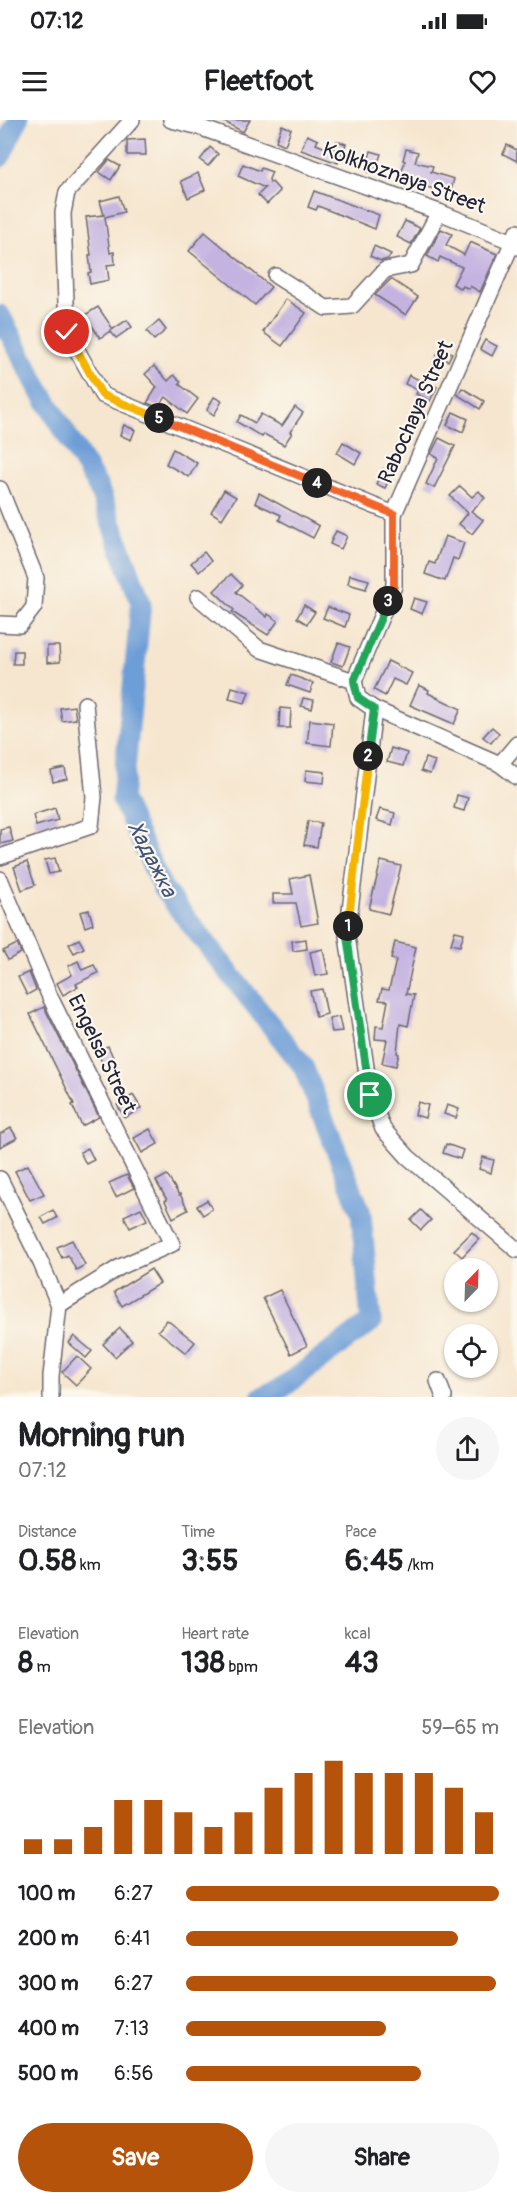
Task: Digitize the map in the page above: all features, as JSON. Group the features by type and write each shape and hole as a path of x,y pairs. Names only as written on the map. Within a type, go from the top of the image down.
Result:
{"street":[{"path":"132,120 67,192 63,213 67,332 102,395 394,514"},
{"name":"Kolkhoznaya Street","path":"171,120 196,126 516,241"},
{"path":"276,276 326,308 352,306 385,270 411,265 439,212"},
{"name":"Rabochaya Street","path":"354,681 394,586 394,514 516,241"},
{"path":"0,489 36,578 34,607 20,625 0,624"},
{"path":"198,597 259,649 354,681 358,698 374,709 500,764 517,777"},
{"path":"0,857 91,826 94,797 85,704"},
{"path":"374,709 347,936 370,1095 383,1130 408,1157 517,1250"},
{"path":"500,764 517,744"},
{"name":"Engelsa Street","path":"0,879 50,997 172,1244 120,1267 59,1305"},
{"path":"0,1179 59,1305 51,1376 51,1397"},
{"path":"438,1381 444,1397"}],"building":[{"path":"221,120 250,120 243,132"},
{"path":"282,125 291,129 285,145 276,141"},
{"path":"307,135 318,140 316,144 333,151 337,141 346,144 338,163 301,150"},
{"path":"145,139 146,155 127,155 127,140"},
{"path":"507,145 517,150 517,161 503,154"},
{"path":"210,147 218,154 208,166 200,160"},
{"path":"406,149 418,152 415,162 433,166 431,172 454,179 450,193 399,180"},
{"path":"371,151 381,154 374,174 365,171"},
{"path":"109,160 120,166 111,180 99,172"},
{"path":"243,164 260,171 261,168 272,172 270,183 272,182 280,191 267,204 258,195 265,188 238,176"},
{"path":"198,173 205,190 188,198 181,181"},
{"path":"314,191 379,215 375,229 318,206 316,210 308,207"},
{"path":"119,196 124,212 105,217 110,253 114,252 115,264 107,265 109,280 90,284 88,273 91,272 89,255 91,255 86,217 104,215 100,201"},
{"path":"405,221 420,228 411,244 397,237"},
{"path":"441,229 452,234 446,245 464,255 470,242 497,254 480,292 470,286 469,289 463,286 461,289 453,284 462,267 440,257 438,262 427,256"},
{"path":"205,232 271,287 255,305 189,251"},
{"path":"374,246 391,254 388,259 381,261 370,256"},
{"path":"391,279 418,297 406,315 375,295"},
{"path":"286,299 306,313 282,346 263,332"},
{"path":"98,307 113,329 100,338 85,315"},
{"path":"127,320 132,327 116,338 110,331"},
{"path":"159,321 166,330 154,340 147,331"},
{"path":"485,340 497,346 492,356 480,349"},
{"path":"441,347 452,353 448,361 437,355"},
{"path":"154,366 168,381 174,375 181,382 179,384 198,399 187,414 166,397 158,407 147,403 157,387 145,374"},
{"path":"409,375 437,387 430,401 416,394 418,390 405,384"},
{"path":"462,388 484,401 480,409 458,395"},
{"path":"214,397 222,401 214,415 207,410"},
{"path":"295,407 303,413 284,445 264,434 262,437 237,422 241,415 255,423 261,414 282,426"},
{"path":"453,412 468,419 463,432 447,425"},
{"path":"124,425 135,430 131,440 120,435"},
{"path":"439,438 455,446 434,488 426,484 438,458 431,454"},
{"path":"343,442 361,453 355,464 337,453"},
{"path":"173,449 197,463 189,477 166,464"},
{"path":"383,469 392,473 385,488 376,484"},
{"path":"460,486 472,497 479,491 485,498 471,511 483,520 472,534 459,524 468,513 450,496"},
{"path":"224,490 236,497 222,519 211,512"},
{"path":"259,493 319,526 313,538 279,520 281,515 255,503"},
{"path":"336,531 347,536 341,549 330,544"},
{"path":"445,536 464,543 458,560 453,558 445,581 425,574 429,562 435,564"},
{"path":"204,552 211,561 199,572 191,563"},
{"path":"231,574 242,585 236,592 267,617 268,614 278,621 268,635 232,612 234,610 214,591"},
{"path":"350,575 369,580 366,589 348,584"},
{"path":"414,598 427,602 422,614 410,609"},
{"path":"304,605 315,612 307,624 297,618"},
{"path":"328,607 349,615 345,627 323,618"},
{"path":"338,643 350,647 343,666 331,662"},
{"path":"47,646 59,646 60,662 47,663"},
{"path":"14,651 22,651 22,664 13,664"},
{"path":"388,661 412,673 406,685 393,679 385,696 374,690"},
{"path":"291,675 313,683 310,693 287,685"},
{"path":"419,685 429,690 428,693 461,709 454,724 410,705"},
{"path":"232,687 249,692 245,703 229,699"},
{"path":"303,698 314,700 312,709 301,706"},
{"path":"74,706 76,719 62,721 60,708"},
{"path":"280,708 291,709 290,728 279,728"},
{"path":"310,720 333,723 331,746 307,743"},
{"path":"492,727 499,733 491,743 483,737"},
{"path":"391,748 407,753 403,766 387,762"},
{"path":"425,758 435,761 430,774 421,771"},
{"path":"65,768 67,779 53,782 51,771"},
{"path":"306,770 325,772 324,783 305,781"},
{"path":"457,795 468,798 464,811 454,808"},
{"path":"55,808 58,820 36,826 33,815"},
{"path":"380,809 395,813 392,825 376,820"},
{"path":"308,821 321,823 317,847 304,845"},
{"path":"9,827 13,841 0,844 0,829"},
{"path":"55,858 59,872 49,874 45,860"},
{"path":"381,861 401,866 389,914 369,909"},
{"path":"27,862 35,885 22,890 14,867"},
{"path":"309,875 318,923 301,926 296,903 273,903 273,894 293,894 290,879"},
{"path":"89,910 93,924 85,927 80,912"},
{"path":"455,931 464,933 460,946 451,944"},
{"path":"79,939 84,948 74,953 69,944"},
{"path":"306,939 307,949 293,951 292,941"},
{"path":"395,942 416,947 406,994 414,995 408,1026 400,1024 397,1053 399,1054 396,1066 382,1063 387,1040 375,1039 376,1026 383,1027 388,1001 379,1000 382,989 389,990 396,960 391,959"},
{"path":"17,944 21,953 8,960 3,951"},
{"path":"323,949 328,974 315,976 310,952"},
{"path":"78,961 82,970 94,965 98,973 76,984 78,987 63,995 57,983 72,975 68,966"},
{"path":"29,972 36,990 27,995 18,977"},
{"path":"322,989 327,1014 316,1017 310,991"},
{"path":"44,1007 99,1117 82,1126 72,1105 74,1104 30,1014"},
{"path":"339,1017 342,1031 332,1032 329,1019"},
{"path":"108,1046 117,1066 106,1071 97,1051"},
{"path":"133,1095 141,1108 125,1118 117,1105"},
{"path":"418,1102 428,1105 425,1118 415,1115"},
{"path":"447,1105 459,1109 456,1118 444,1114"},
{"path":"11,1128 17,1138 0,1147 0,1134"},
{"path":"150,1129 158,1144 142,1153 134,1138"},
{"path":"446,1144 463,1150 460,1159 443,1153"},
{"path":"88,1148 94,1160 86,1164 80,1152"},
{"path":"483,1157 494,1160 491,1173 479,1169"},
{"path":"28,1165 44,1194 30,1200 15,1171"},
{"path":"127,1175 134,1188 116,1197 109,1183"},
{"path":"167,1175 188,1210 173,1218 165,1201 167,1200 156,1181"},
{"path":"207,1200 212,1209 203,1215 197,1206"},
{"path":"141,1208 147,1220 130,1228 124,1216"},
{"path":"53,1210 57,1218 45,1224 41,1217"},
{"path":"421,1210 431,1220 421,1230 411,1220"},
{"path":"472,1232 479,1239 462,1257 454,1250"},
{"path":"72,1240 85,1265 76,1270 68,1255 62,1258 57,1247"},
{"path":"151,1269 160,1283 122,1306 114,1292"},
{"path":"280,1290 307,1346 291,1354 263,1298"},
{"path":"167,1320 195,1342 186,1353 158,1331"},
{"path":"120,1328 132,1341 115,1357 103,1344"},
{"path":"74,1336 92,1351 86,1358 69,1343"},
{"path":"77,1356 91,1369 76,1385 62,1372"}],"waterway":[{"name":"Хадажка","path":"0,157 18,120"},
{"name":"Хадажка","path":"0,315 38,387 98,487 141,603 122,800 163,889 303,1066 361,1213 371,1322 283,1387 261,1397"}],"route":[{"path":"67,332 102,395 394,514 394,586 354,681 358,698 374,709 347,936 370,1095"}]}
